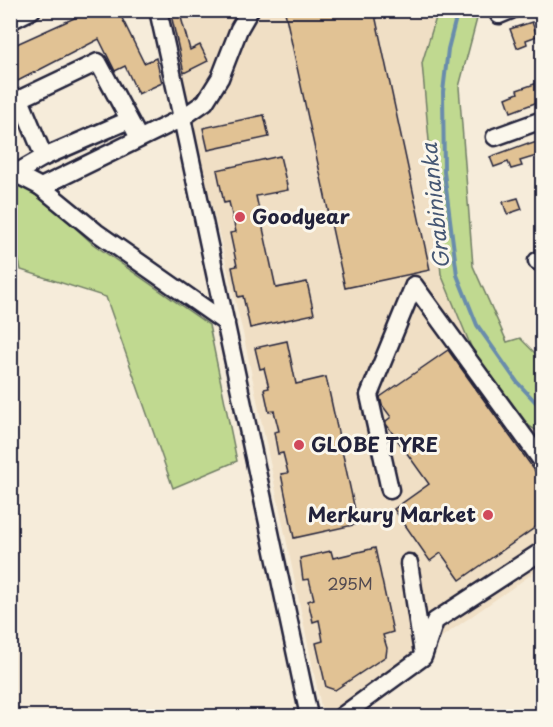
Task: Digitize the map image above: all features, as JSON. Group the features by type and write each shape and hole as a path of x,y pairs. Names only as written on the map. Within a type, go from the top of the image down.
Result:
{"street":[{"path":"10,21 32,10"},
{"path":"158,10 309,717"},
{"path":"42,187 182,118 205,102 220,78 239,29 250,10"},
{"path":"44,157 20,99 98,62 139,138"},
{"path":"14,172 129,120"},
{"path":"495,137 543,120"},
{"path":"14,172 42,187 96,232 226,323"},
{"path":"390,490 369,395 414,285 543,461"},
{"path":"342,717 423,657 435,621 543,551"},
{"path":"409,563 423,657"}],"shaded area":[{"path":"168,11 438,11 422,63 441,274 529,426 542,434 542,567 439,639 429,659 353,716 323,716 243,333 187,103"}],"green space":[{"path":"438,11 479,11 459,87 473,266 507,342 520,338 542,360 542,434 529,426 472,349 441,274 422,63"},
{"path":"10,181 39,195 93,244 209,325 237,461 173,488 106,297 21,270 11,227"}],"building":[{"path":"92,10 118,10 144,63 156,58 162,83 138,94 125,66 115,71 99,39 10,85 10,47"},
{"path":"170,10 179,10 190,50 200,45 208,61 184,73"},
{"path":"293,10 374,10 430,270 345,288 285,12"},
{"path":"532,22 537,36 526,40 527,44 517,48 510,29"},
{"path":"543,81 543,100 511,112 506,98 518,93 517,90"},
{"path":"264,115 269,137 208,150 203,128"},
{"path":"543,140 543,154 520,161 522,166 511,169 508,162 494,167 490,157"},
{"path":"280,156 288,190 256,196 276,288 307,282 314,314 250,328 243,296 238,297 232,267 237,266 230,233 236,232 229,202 224,203 217,170"},
{"path":"518,198 522,209 507,214 503,202"},
{"path":"287,341 296,384 326,377 358,524 294,538 281,474 288,473 283,453 278,454 274,432 279,431 274,411 269,412 264,389 269,388 264,368 260,369 255,348"},
{"path":"448,350 543,482 543,522 460,580 441,553 430,561 394,509 429,484 386,424 391,417 382,405 380,397"},
{"path":"375,548 393,632 383,635 387,648 386,656 335,690 326,687 316,643 323,641 319,620 313,622 308,601 314,599 309,579 303,580 300,558 331,551 333,558"}],"waterway":[{"name":"Grabinianka","path":"458,10 448,49 443,92 444,172 457,275 477,325 517,382 542,409"}],"place":[{"name":"Goodyear","path":"240,217"},
{"name":"GLOBE TYRE","path":"299,445"},
{"name":"Merkury Market","path":"488,515"}]}
